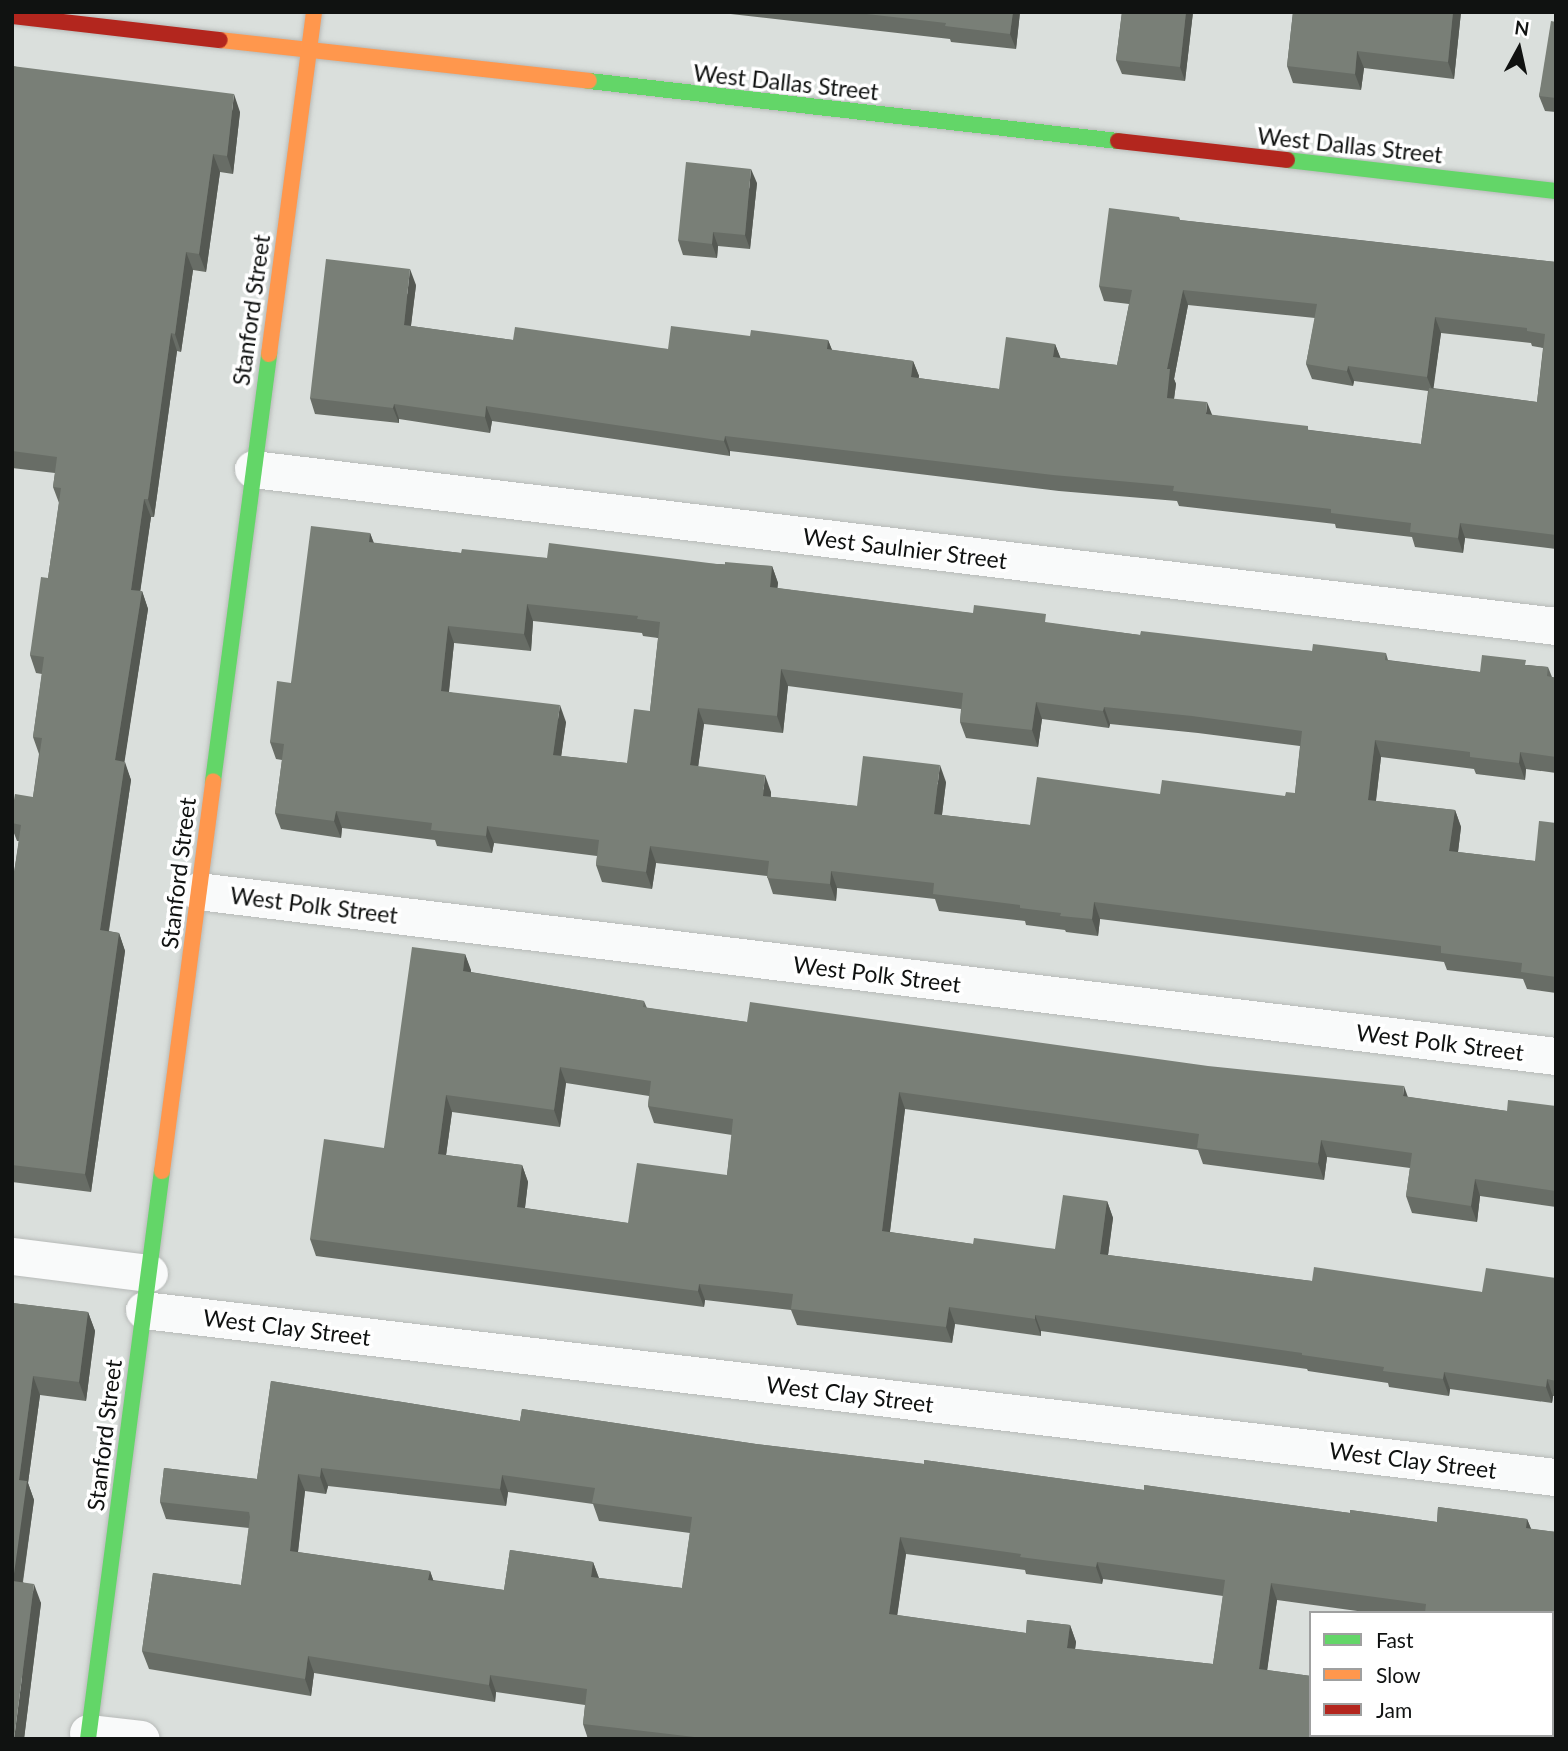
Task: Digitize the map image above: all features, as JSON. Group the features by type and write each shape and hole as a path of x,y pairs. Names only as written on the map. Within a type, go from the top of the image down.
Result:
{"street":[{"name":"Stanford Street","path":"88,1736 314,12"},
{"name":"West Dallas Street","path":"12,16 308,52 1556,191"},
{"name":"West Saulnier Street","path":"253,469 1556,626"},
{"name":"West Polk Street","path":"198,891 1556,1056"},
{"path":"12,1256 149,1273"},
{"name":"West Clay Street","path":"144,1310 1556,1478"},
{"path":"88,1736 141,1739"}],"building":[{"path":"849,12 1013,12 1010,34 945,26 946,23"},
{"path":"1122,12 1186,12 1180,67 1116,60"},
{"path":"1293,12 1453,12 1448,62 1357,51 1355,74 1287,66"},
{"path":"1551,21 1556,22 1556,98 1539,96"},
{"path":"12,66 234,94 227,156 213,154 199,254 186,252 175,334 171,333 148,499 144,499 131,590 142,591 115,760 125,762 100,930 119,933 85,1174 12,1165 12,886 21,825 12,823 12,812 15,794 33,797 42,738 33,737 44,657 30,655 41,577 48,578 61,488 53,487 57,457 12,451"},
{"path":"686,162 751,169 745,235 713,232 712,244 678,240"},
{"path":"1109,208 1179,217 1179,220 1556,262 1556,535 1460,523 1458,538 1410,532 1411,523 1331,513 1331,509 1173,491 1174,486 1053,475 725,436 724,441 486,406 485,417 394,404 393,408 310,398 326,259 410,269 404,325 513,340 515,327 668,349 671,326 750,336 751,330 828,340 827,349 913,361 911,377 999,389 1006,337 1055,344 1053,357 1117,365 1132,290 1099,286","holes":["1183,290 1317,304 1306,364 1347,371 1348,366 1427,377 1435,317 1527,328 1527,331 1545,334 1537,402 1429,388 1421,444 1308,430 1308,426 1206,414 1207,402 1167,398 1170,369 1167,369"]},
{"path":"311,526 370,533 369,542 461,553 462,549 547,558 549,543 725,565 725,562 772,566 770,587 973,613 974,605 1046,614 1045,622 1140,635 1141,631 1312,651 1313,644 1386,653 1385,660 1480,672 1482,655 1526,660 1525,665 1548,667 1547,676 1556,678 1556,757 1520,752 1519,763 1470,757 1470,752 1375,740 1368,800 1455,810 1449,851 1535,861 1539,821 1556,823 1556,977 1521,972 1522,963 1441,953 1441,946 1094,902 1092,919 1060,916 1061,913 1020,908 1020,905 933,894 934,883 831,871 830,884 767,878 769,861 650,846 646,872 596,865 599,840 487,826 486,836 431,830 432,823 336,811 334,821 275,813 284,744 270,742 277,681 291,683","holes":["527,604 638,616 637,619 660,622 650,711 634,709 627,763 553,755 560,705 441,691 448,626 524,634","781,669 963,693 960,722 1032,730 1036,702 1103,711 1104,707 1192,716 1302,731 1295,793 1286,792 1285,796 1162,780 1160,794 1037,777 1030,825 934,814 940,765 863,756 857,806 763,796 765,775 690,765 698,708 777,716"]},
{"path":"412,947 465,954 463,971 644,1001 643,1007 747,1022 750,1002 1208,1066 1404,1086 1403,1096 1507,1111 1508,1100 1556,1106 1556,1191 1475,1179 1471,1206 1406,1196 1412,1153 1321,1140 1318,1163 1197,1148 1199,1134 899,1092 882,1231 973,1244 974,1238 1055,1249 1063,1195 1107,1201 1100,1254 1312,1281 1314,1267 1482,1292 1486,1268 1556,1278 1556,1381 1547,1379 1546,1387 1444,1372 1443,1379 1383,1371 1384,1367 1302,1353 1035,1315 1035,1319 949,1307 946,1327 791,1309 793,1294 699,1284 698,1291 310,1239 324,1139 384,1148","holes":["560,1067 651,1081 648,1106 733,1119 727,1175 637,1163 628,1223 517,1207 522,1165 438,1154 446,1095 554,1110"]},
{"path":"12,1303 88,1312 79,1382 33,1376 19,1480 27,1481 13,1581 34,1584 14,1739 12,1739"},
{"path":"271,1381 520,1421 522,1409 756,1444 924,1464 924,1460 1144,1490 1144,1485 1350,1513 1350,1510 1437,1522 1438,1507 1527,1519 1526,1528 1556,1532 1556,1739 711,1739 583,1724 587,1689 490,1675 489,1685 308,1656 305,1679 142,1651 153,1573 241,1585 250,1517 249,1512 160,1502 164,1468 257,1479","holes":["321,1468 500,1489 502,1475 595,1488 592,1503 692,1517 682,1588 591,1577 593,1562 510,1550 504,1590 428,1580 430,1571 290,1551 298,1474 320,1477","900,1537 1021,1554 1020,1557 1096,1567 1097,1562 1225,1580 1213,1664 1067,1648 1070,1625 1027,1620 1026,1633 889,1614"]}],"traffic: fast":[{"path":"589,81 1118,141"},
{"path":"1287,160 1556,191"},
{"path":"213,781 269,354"},
{"path":"88,1739 162,1171"}],"traffic: slow":[{"path":"269,354 314,12"},
{"path":"220,40 589,81"},
{"path":"162,1171 213,781"}],"traffic: jam":[{"path":"12,16 220,40"},
{"path":"1118,141 1287,160"}]}
